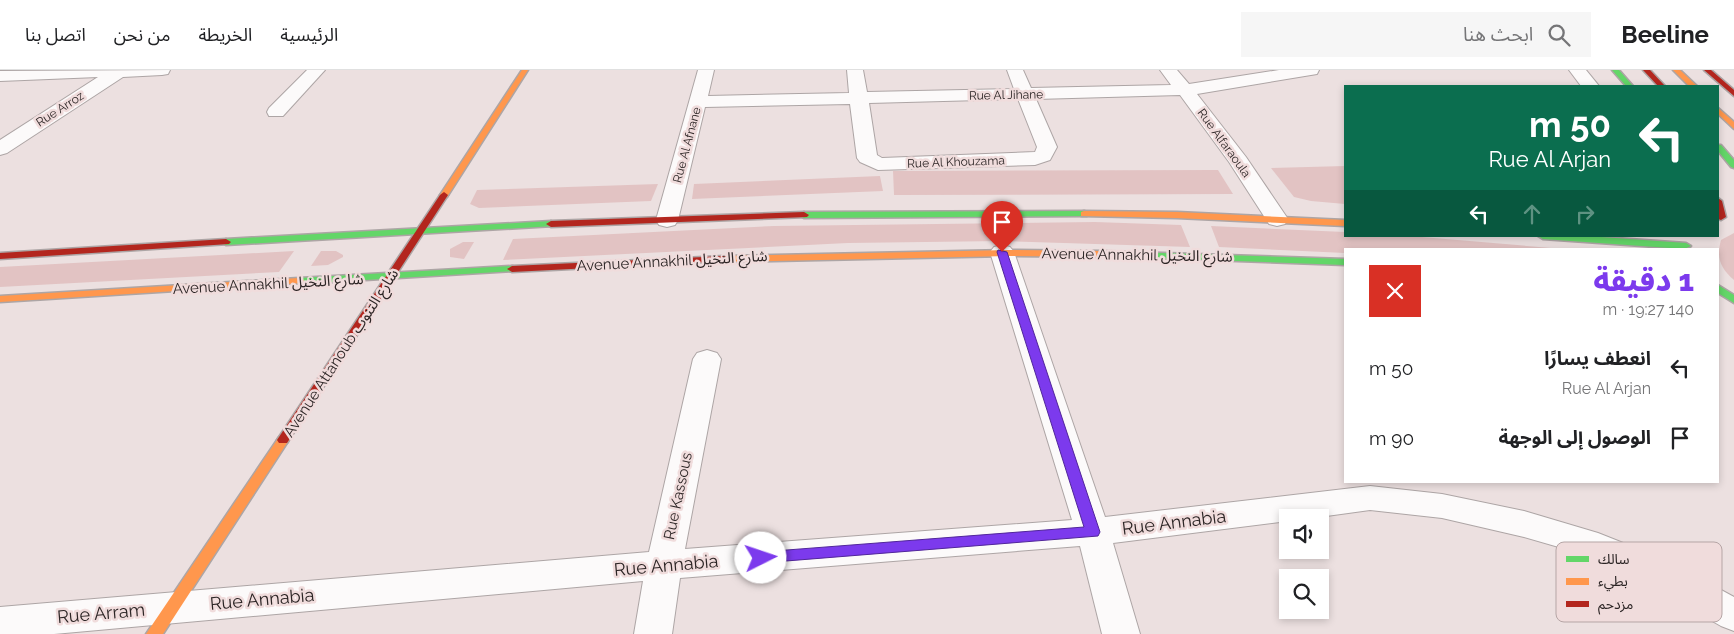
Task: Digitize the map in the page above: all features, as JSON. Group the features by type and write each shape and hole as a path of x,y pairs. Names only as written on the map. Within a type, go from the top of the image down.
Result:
{"main road":[{"name":"Avenue Attanoub شارع التنوب","path":"164,620 525,70"},
{"path":"1615,70 1629,85"},
{"path":"1646,70 1661,85"},
{"path":"1676,70 1692,85"},
{"path":"1707,70 1734,94"},
{"path":"1719,111 1734,127"},
{"path":"1719,148 1734,165"},
{"path":"0,256 667,220 918,213 1189,215 1344,223"},
{"path":"1719,218 1734,216"},
{"path":"1561,237 1687,244"},
{"name":"Avenue Annakhil شارع النخيل","path":"0,299 753,257 1002,252 1217,256 1344,262"}],"street":[{"path":"0,76 162,70"},
{"path":"276,112 317,70"},
{"name":"Rue Al Afnane","path":"667,220 706,70"},
{"path":"855,70 857,98"},
{"path":"1016,70 1027,94"},
{"name":"Rue Alfaraoula","path":"1168,70 1186,90 1261,193 1277,219"},
{"name":"Rue Al Jihane","path":"699,102 1186,90 1311,70"},
{"path":"1577,70 1589,85"},
{"name":"Rue Arroz","path":"0,149 119,71"},
{"name":"Rue Al Khouzama","path":"857,98 867,158 878,164 1035,159 1043,156 1047,147 1027,94"},
{"path":"1002,252 1093,532 1121,634"},
{"name":"Rue Kassous","path":"653,634 664,565 707,359"},
{"name":"Rue Annabia","path":"164,620 664,565 1093,532 1370,498 1442,506 1524,524 1586,542"},
{"name":"Rue Annabia","path":"1722,608 1734,615"},
{"name":"Rue Arram","path":"0,623 164,620"}],"shaded area":[{"path":"1344,166 1344,204 1311,201 1294,197 1271,168"},
{"path":"1218,170 1233,194 894,195 893,171"},
{"path":"880,176 883,191 692,199 694,184"},
{"path":"658,184 651,201 479,208 470,204 477,190"},
{"path":"1095,222 1181,225 1190,247 1002,241 848,243 503,260 513,239 774,226"},
{"path":"1211,226 1344,232 1344,237 1422,237 1551,248 1344,248 1344,253 1219,247"},
{"path":"1734,233 1734,280 1722,267 1719,252 1721,240"},
{"path":"463,242 474,242 464,259 450,257 450,249"},
{"path":"294,251 279,272 0,287 0,267"},
{"path":"321,251 336,251 343,255 343,257 328,265 311,266"}],"traffic: fast":[{"path":"1615,70 1629,85"},
{"path":"1719,148 1734,165"},
{"path":"804,215 1084,214"},
{"path":"226,242 551,224"},
{"path":"1557,237 1686,246"},
{"path":"1101,254 1344,262"},
{"path":"299,281 512,269"},
{"path":"1719,289 1734,300"}],"traffic: slow":[{"path":"444,195 525,70"},
{"path":"1676,70 1692,85"},
{"path":"1719,111 1734,127"},
{"path":"1084,214 1177,215 1344,223"},
{"path":"725,259 1009,253 1101,254"},
{"path":"0,299 299,281"},
{"path":"154,634 283,440"}],"traffic: jam":[{"path":"1646,70 1661,85"},
{"path":"1707,70 1734,94"},
{"path":"283,440 444,195"},
{"path":"1719,206 1721,217"},
{"path":"551,224 804,215"},
{"path":"0,256 226,242"},
{"path":"512,269 725,259"}],"route":[{"path":"761,558 1093,532 1002,252"}]}
